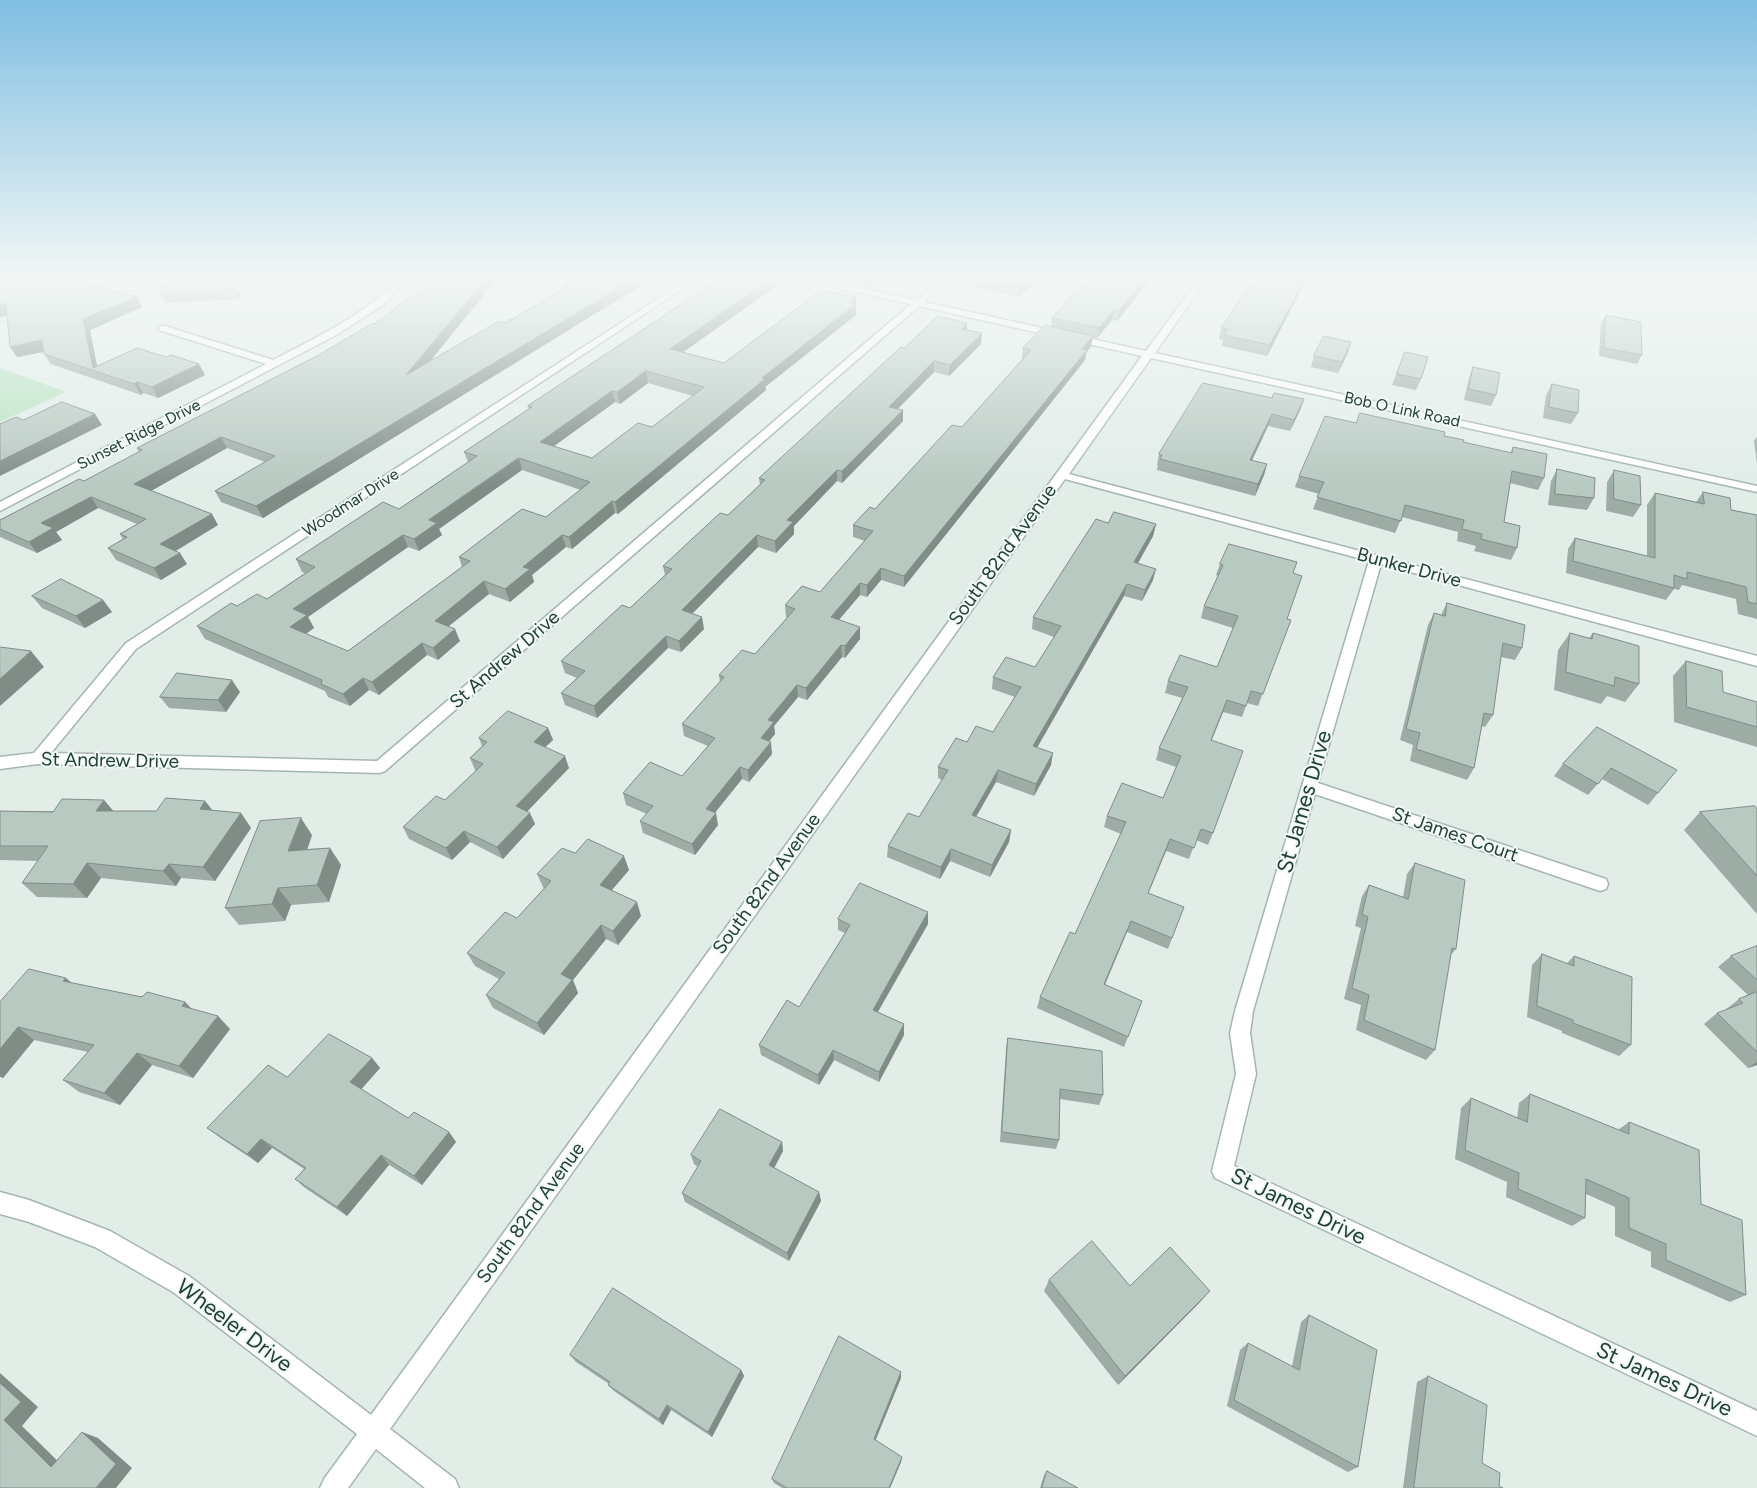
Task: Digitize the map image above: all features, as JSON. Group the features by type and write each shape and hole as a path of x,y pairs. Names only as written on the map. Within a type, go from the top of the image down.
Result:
{"street":[{"path":"229,349 275,364"},
{"name":"Sunset Ridge Drive","path":"0,507 302,349"},
{"name":"Woodmar Drive","path":"38,758 132,646 586,349"},
{"name":"St Andrew Drive","path":"0,762 38,758 380,767 863,349"},
{"name":"Bob O Link Road","path":"1127,349 1757,489"},
{"name":"South 82nd Avenue","path":"333,1488 1151,349"},
{"name":"Bunker Drive","path":"1061,475 1757,660"},
{"name":"St James Drive","path":"1376,559 1244,1011 1240,1033 1246,1074 1222,1171 1757,1424"},
{"name":"St James Court","path":"1310,786 1600,884"},
{"name":"Wheeler Drive","path":"0,1203 29,1211 102,1239 181,1284 372,1433 446,1488"}],"green space":[{"path":"0,368 66,392 0,422"}],"building":[{"path":"43,349 89,349 93,368 134,349 142,349 166,357 171,355 199,364 152,387 137,382 134,384 44,354"},
{"path":"328,349 427,349 406,375 450,349 516,349 256,506 215,491 275,456 221,437 134,484 212,514 160,544 180,553 154,568 108,548 127,537 120,534 146,519 91,497 41,523 53,528 29,542 0,529 0,520 79,479 84,481 142,450 137,448"},
{"path":"613,349 672,349 724,363 742,349 798,349 615,502 612,501 569,537 562,535 523,567 530,569 505,589 484,581 435,621 455,629 433,648 422,643 372,682 363,678 343,694 321,684 322,680 197,626 231,603 237,606 257,594 267,599 315,567 296,559 383,502 399,509 477,456 464,452 532,407 528,406","holes":["646,371 704,387 652,427 638,423 592,458 540,442 612,391 617,392","519,458 590,482 546,517 522,509 459,557 470,561 348,651 290,627 307,615 293,609 403,535 414,539 437,523 429,520"]},
{"path":"898,349 966,349 950,365 934,361 889,407 903,410 842,471 837,470 787,520 793,522 775,541 757,535 682,610 702,617 679,641 666,636 594,706 561,693 585,671 561,661 622,605 630,608 672,569 663,566 720,513 728,515 765,480 759,478"},
{"path":"1029,349 1087,350 904,576 881,568 867,585 860,583 831,617 860,627 845,646 841,645 806,688 797,685 768,720 774,722 761,738 771,742 748,770 740,767 706,809 716,813 692,844 640,821 653,806 623,793 650,762 682,776 715,738 682,724 724,677 719,675 742,650 755,654 795,609 785,605 802,586 820,592 873,531 853,525 870,507 875,509 952,425 962,427 1031,350"},
{"path":"1317,349 1348,349 1342,362 1314,356"},
{"path":"1612,349 1642,349 1642,355"},
{"path":"1405,352 1428,357 1421,379 1397,374"},
{"path":"1473,367 1500,373 1496,395 1469,389"},
{"path":"1203,383 1272,398 1274,393 1304,399 1294,420 1272,414 1250,460 1267,464 1258,484 1160,459 1162,455 1159,454"},
{"path":"1552,384 1579,390 1578,413 1549,407"},
{"path":"62,402 95,414 0,461 0,424 16,417 23,420"},
{"path":"1360,413 1445,432 1444,436 1464,440 1463,442 1512,453 1513,447 1547,454 1544,478 1512,471 1504,522 1520,526 1517,548 1481,539 1482,534 1462,529 1464,520 1405,505 1401,521 1317,497 1324,482 1299,476 1325,416 1356,423"},
{"path":"1557,469 1595,478 1594,498 1555,494"},
{"path":"1614,470 1640,476 1641,505 1614,499"},
{"path":"1703,492 1730,498 1731,510 1757,515 1757,604 1748,602 1746,587 1687,572 1687,579 1674,575 1674,588 1573,561 1575,538 1655,558 1655,493 1704,504"},
{"path":"1114,512 1156,524 1134,562 1156,569 1145,590 1127,584 1033,746 1053,753 1036,784 998,770 972,815 1011,830 992,865 951,849 941,867 888,846 908,813 919,817 948,770 938,767 956,738 967,742 976,726 993,732 1021,687 993,677 1006,657 1035,667 1061,626 1033,617 1096,519 1108,523"},
{"path":"1229,544 1297,562 1293,573 1302,576 1287,619 1291,620 1263,694 1251,691 1246,706 1227,700 1211,740 1243,751 1213,833 1201,829 1194,848 1170,839 1148,893 1184,907 1172,938 1131,921 1104,984 1142,1001 1128,1037 1040,997 1070,932 1075,934 1126,822 1107,816 1122,783 1163,798 1181,756 1159,748 1188,687 1168,681 1180,655 1217,667 1238,616 1204,606 1223,565 1220,564"},
{"path":"61,579 103,600 76,616 32,596"},
{"path":"1447,603 1525,625 1522,648 1503,643 1493,715 1484,713 1474,768 1416,749 1420,733 1406,729 1434,613 1445,616"},
{"path":"1570,633 1592,639 1593,633 1639,646 1639,684 1615,677 1614,686 1566,672"},
{"path":"0,647 31,651 0,679"},
{"path":"1686,661 1722,671 1723,692 1757,702 1757,727 1687,707"},
{"path":"177,673 232,680 218,700 160,697"},
{"path":"508,711 548,728 534,742 565,756 516,806 530,813 497,847 464,831 446,848 403,827 436,796 445,800 483,764 470,758 487,742 479,738"},
{"path":"1597,727 1677,770 1658,793 1611,768 1598,784 1563,764"},
{"path":"166,798 205,801 200,809 241,813 203,867 169,864 163,871 87,863 73,884 22,883 48,846 0,846 0,811 53,812 62,799 104,800 96,811 156,811"},
{"path":"1755,806 1757,809 1757,876 1700,812"},
{"path":"301,818 288,851 330,848 317,885 278,888 272,904 225,908 260,821"},
{"path":"588,839 624,856 600,885 637,902 613,931 601,925 561,974 572,980 537,1023 486,995 505,973 467,953 505,912 517,918 551,881 537,874 562,848 575,853"},
{"path":"1415,863 1465,880 1456,949 1452,948 1435,1050 1364,1020 1369,995 1352,988 1368,917 1362,914 1369,885 1408,899"},
{"path":"860,883 928,912 873,1010 904,1024 879,1072 833,1050 818,1075 759,1045 787,1000 799,1007 836,948 850,925 838,919"},
{"path":"1757,946 1757,980 1731,956"},
{"path":"1542,954 1574,966 1574,956 1632,977 1631,1045 1573,1023 1573,1020 1537,1006"},
{"path":"29,969 66,978 63,981 142,997 147,992 185,1002 182,1006 218,1016 179,1066 137,1053 104,1093 63,1080 94,1045 18,1027 0,1049 0,1002"},
{"path":"1757,992 1757,1052 1717,1013 1743,1003 1739,999"},
{"path":"329,1034 372,1058 350,1082 408,1118 414,1112 449,1132 414,1176 381,1155 337,1207 295,1179 306,1168 261,1139 247,1154 207,1128 268,1065 287,1077"},
{"path":"1008,1038 1102,1051 1103,1095 1060,1089 1059,1140 1002,1132"},
{"path":"1530,1094 1629,1134 1629,1122 1699,1150 1701,1204 1742,1220 1746,1295 1666,1260 1666,1244 1629,1228 1629,1198 1586,1179 1585,1218 1518,1189 1519,1173 1465,1150 1471,1098 1527,1122"},
{"path":"720,1109 782,1142 769,1165 819,1192 787,1253 682,1193 701,1161 691,1155"},
{"path":"1092,1241 1130,1286 1170,1247 1210,1291 1125,1376 1049,1280"},
{"path":"613,1288 741,1370 708,1432 667,1405 659,1419 608,1385 610,1382 570,1355"},
{"path":"1309,1315 1377,1350 1358,1467 1234,1400 1248,1343 1299,1370"},
{"path":"839,1336 901,1372 874,1439 902,1457 889,1488 787,1488 772,1479"},
{"path":"1428,1376 1487,1405 1482,1463 1500,1473 1499,1486 1503,1488 1414,1488"},
{"path":"0,1383 21,1402 4,1420 51,1467 82,1432 116,1464 96,1488 0,1488"},
{"path":"1047,1471 1078,1488 1042,1488"}]}
